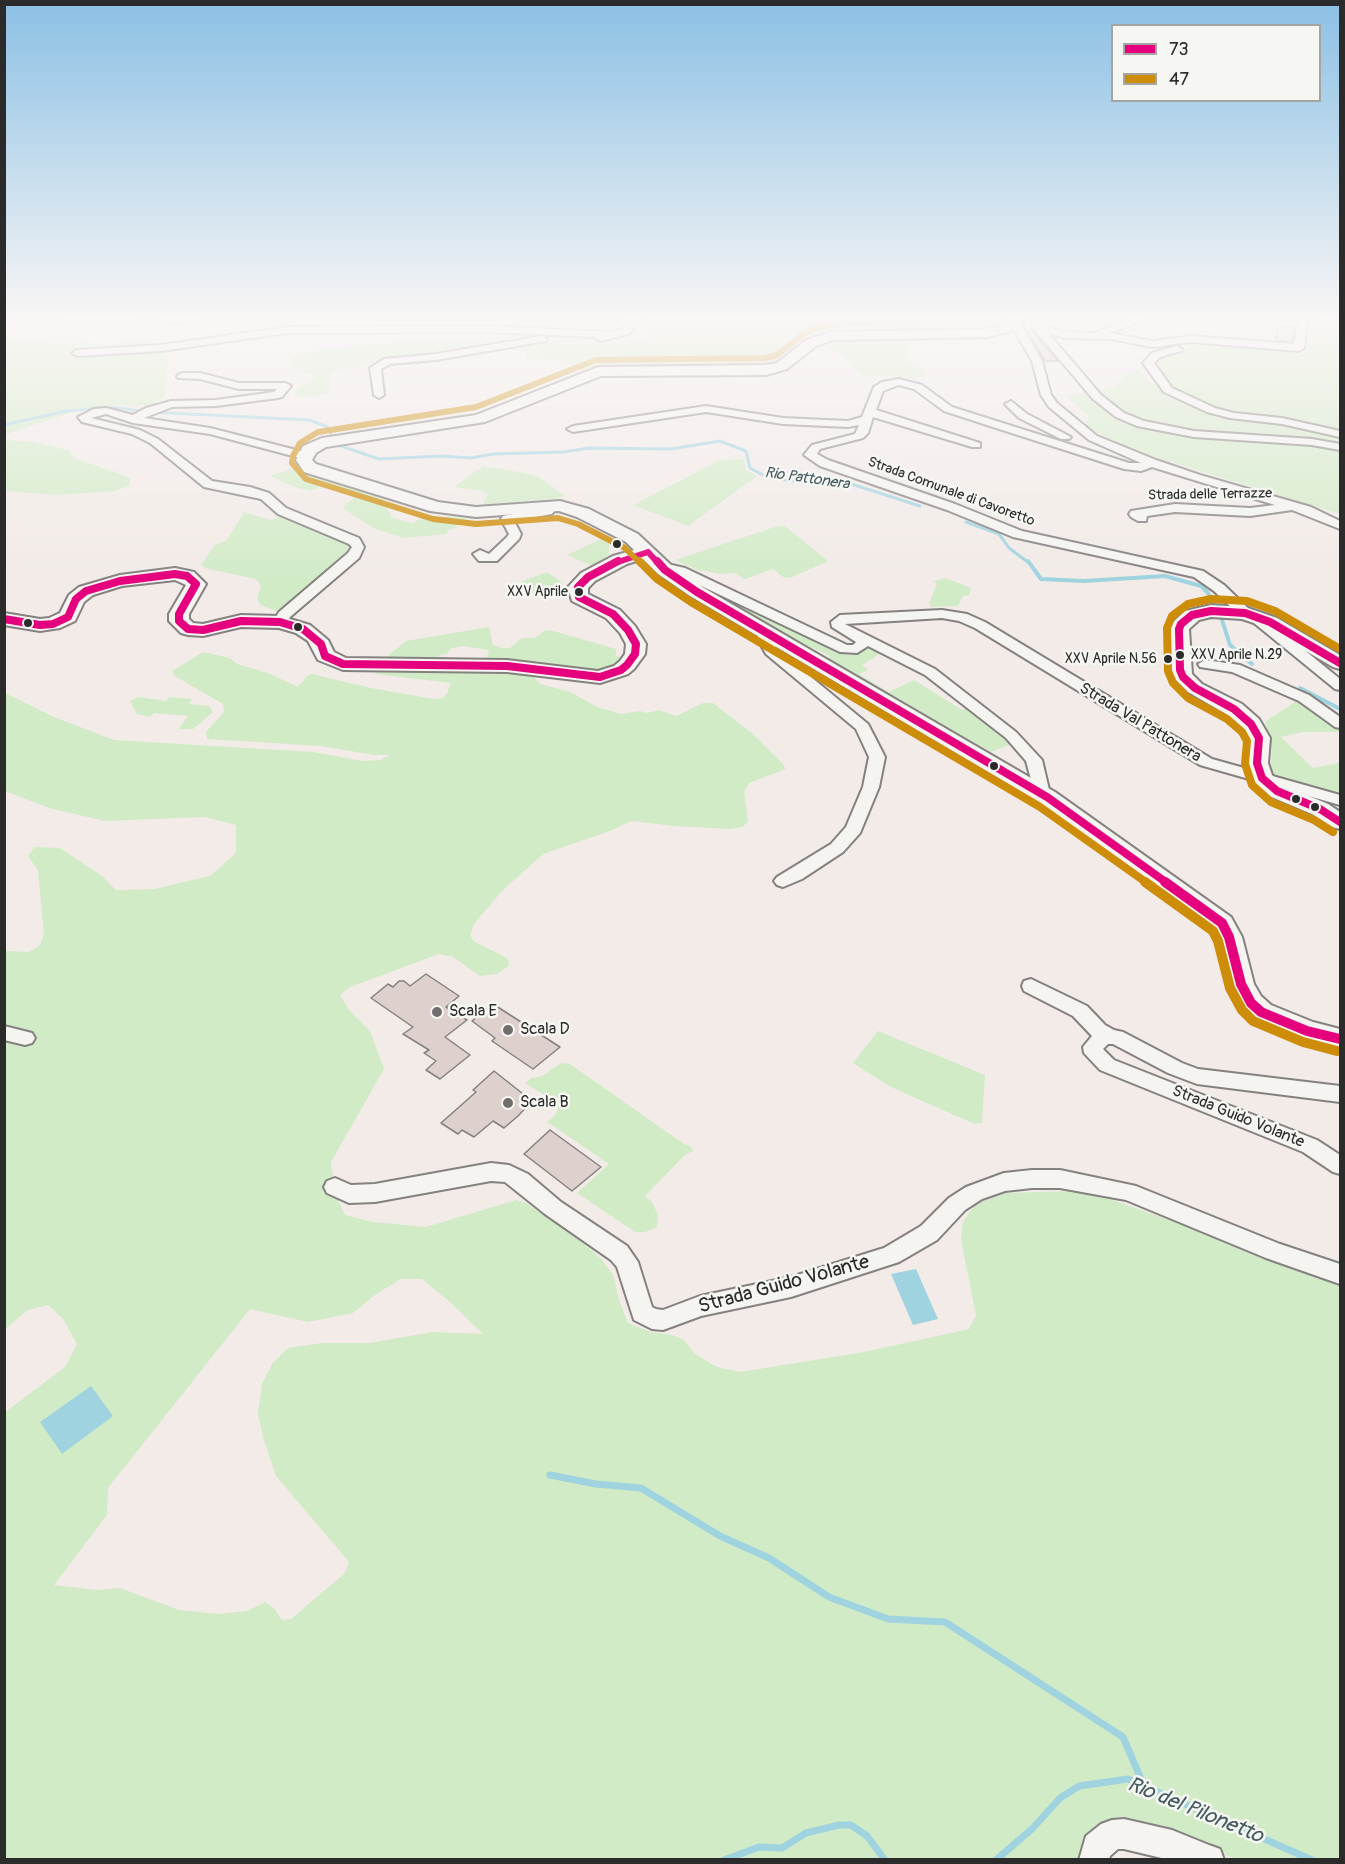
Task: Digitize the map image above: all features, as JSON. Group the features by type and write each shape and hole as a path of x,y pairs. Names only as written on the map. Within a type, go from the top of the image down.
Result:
{"street":[{"path":"142,414 166,406"},
{"path":"304,455 315,446 335,440 479,419 512,406"},
{"name":"Strada Comunale di Cavoretto","path":"872,406 859,436 816,447 810,454 824,463 951,507 1018,534 1198,574 1219,588 1234,613 1341,686"},
{"name":"Strada Comunale di Cavoretto","path":"944,406 1128,466 1141,467 1152,463"},
{"path":"1013,406 1023,416 1070,440 1087,452"},
{"path":"1054,406 1093,438 1152,463"},
{"path":"1108,406 1120,415 1141,424 1194,434 1312,442 1341,447"},
{"path":"1206,406 1223,413 1282,421 1341,434"},
{"path":"573,429 706,409 776,421 848,424 868,416 976,445"},
{"path":"280,622 284,615 351,559 357,551 357,544 348,538 282,511 265,496 250,491 208,484 154,441 136,432 86,420 84,417 94,412 106,411 142,414 304,455"},
{"path":"304,455 305,464 310,468 449,510 490,512 550,505 571,509 632,538 656,560 698,592 1042,794 1222,923 1229,937 1241,984 1251,1003 1261,1012 1307,1031 1341,1039"},
{"name":"Strada delle Terrazze","path":"1152,463 1196,478 1294,505 1341,525"},
{"name":"Strada delle Terrazze","path":"1142,518 1135,514 1175,508 1250,512 1294,505"},
{"path":"480,554 484,558 492,558 513,539 515,534 507,519 511,516 571,509"},
{"name":"Strada delle Terrazze","path":"1307,510 1341,519"},
{"name":"Strada Comunale di Cavoretto","path":"1050,542 1079,539"},
{"path":"4,618 40,625 59,623 72,613 76,599 86,591 120,581 165,574 187,576 196,584 179,614 179,621 188,629 203,630 242,621 280,622 303,629 315,637 325,656 344,664 507,666 600,677 621,670 627,665 635,654 636,644 628,630 613,614 582,600 577,590 588,577 620,560 656,560 839,647 851,649 860,647 864,642 861,637"},
{"path":"1341,663 1270,622 1234,613 1192,615 1181,624 1179,629 1180,670 1188,682 1234,709 1251,724 1259,738 1257,763 1262,778 1277,790 1320,809 1341,822"},
{"name":"Strada Val Pattonera","path":"1042,794 1036,766 1027,751 969,700 914,664 843,630 838,622 853,617 942,614 962,617 980,625 1198,758 1223,768 1341,800"},
{"path":"767,633 764,638 771,651 863,727 877,757 871,787 854,829 837,848 783,881"},
{"path":"1205,664 1235,668 1304,698 1341,724"},
{"name":"Strada Guido Volante","path":"1031,986 1080,1011 1098,1030 1109,1036 1122,1040 1175,1068 1197,1076 1341,1094"},
{"path":"4,1033 25,1038"},
{"name":"Strada Guido Volante","path":"1109,1036 1100,1038 1093,1047 1099,1059 1107,1065 1287,1136 1310,1146 1341,1166"},
{"name":"Strada Guido Volante","path":"335,1187 349,1194 375,1193 491,1172 509,1174 520,1180 553,1209 619,1253 627,1262 642,1313 652,1319 663,1320 700,1306 791,1287 891,1255 929,1233 957,1204 974,1193 1004,1182 1032,1179 1060,1179 1128,1192 1243,1239 1341,1274"},
{"path":"1094,1860 1097,1847 1112,1835 1124,1834 1172,1845 1209,1860"}],"green space":[{"path":"5,406 105,406 85,408 5,435"},
{"path":"1077,406 1340,406 1340,514 1119,444 1084,426 1089,417"},
{"path":"5,440 27,441 69,450 72,457 131,478 129,485 116,491 56,495 5,491"},
{"path":"744,459 746,470 757,476 688,526 633,505 720,460"},
{"path":"483,466 539,477 565,496 555,499 485,504 483,503 488,495 483,491 454,487"},
{"path":"291,469 385,499 391,517 404,521 413,523 421,518 453,516 471,519 456,521 457,527 448,530 447,534 403,538 373,528 344,509 345,504 356,497 323,485 311,491 294,487 270,476"},
{"path":"244,512 271,520 283,516 349,544 351,548 349,554 278,612 261,605 257,599 261,586 256,579 209,569 201,565 215,545 227,540"},
{"path":"778,526 785,526 828,561 790,578 783,577 773,569 745,579 735,573 721,574 697,570 675,560"},
{"path":"605,537 609,538 609,555 606,556 611,559 594,567 567,555"},
{"path":"547,572 563,583 542,596 537,596 520,582"},
{"path":"945,578 971,588 969,595 963,596 958,606 931,607 929,604 937,584 934,581"},
{"path":"697,584 853,653 867,646 881,653 862,665 868,670 859,674 889,692 914,680 962,710 971,706 1014,743 991,752 827,659 830,656 785,635"},
{"path":"489,627 493,645 501,648 510,648 522,638 535,638 544,631 550,630 616,649 616,656 626,658 605,673 486,662 489,650 462,646 440,655 436,663 384,659 406,641"},
{"path":"203,652 230,658 237,664 268,673 298,687 308,675 312,674 371,688 434,699 443,698 451,683 375,674 378,670 483,669 532,675 540,684 570,692 597,707 621,714 659,710 676,716 703,703 713,703 753,734 786,769 749,783 744,792 748,821 743,827 730,829 674,826 631,821 610,831 543,854 501,892 474,924 470,936 475,942 507,958 510,965 497,974 480,976 453,957 439,954 350,987 340,995 349,1010 370,1031 384,1069 331,1162 335,1193 345,1215 373,1222 426,1227 516,1200 524,1202 574,1235 601,1259 613,1275 628,1323 651,1332 683,1339 695,1354 717,1367 740,1372 864,1352 969,1329 976,1315 961,1240 963,1222 975,1204 1006,1193 1072,1191 1107,1198 1340,1281 1340,1859 1235,1859 1136,1820 1112,1822 1083,1860 5,1859 4,1413 65,1367 77,1344 63,1319 48,1305 28,1310 5,1329 5,951 29,952 40,945 44,934 38,870 28,856 35,847 60,848 102,876 116,890 154,889 210,876 236,853 236,825 205,817 105,821 49,808 5,791 5,693 54,717 114,740 314,752 362,761 381,760 390,755 374,755 321,746 207,739 206,732 224,712 223,704 175,676 172,671","holes":["401,1279 422,1279 483,1334 433,1332 369,1343 322,1343 288,1348 272,1364 262,1384 258,1414 276,1476 349,1562 344,1574 291,1619 282,1620 274,1608 265,1602 247,1611 218,1614 179,1610 120,1588 97,1590 54,1585 107,1515 108,1488 250,1309 308,1322 353,1313 376,1294"]},
{"path":"138,697 166,701 169,697 192,699 189,704 209,706 213,712 193,729 179,729 188,716 154,713 150,717 137,714 130,701"},
{"path":"1299,699 1330,719 1340,729 1340,732 1302,732 1281,737 1313,768 1339,763 1340,758 1340,797 1273,776 1271,771 1272,748 1265,722"},
{"path":"878,1031 985,1075 982,1123 975,1124 889,1086 853,1063"},
{"path":"561,1063 570,1064 690,1146 693,1151 685,1155 645,1196 652,1202 658,1215 657,1227 645,1232 635,1232 577,1193 609,1164 547,1122 558,1109 555,1102 525,1083 531,1078 542,1076"}],"water":[{"path":"916,1269 938,1319 913,1325 891,1274"},
{"path":"91,1386 113,1416 62,1454 40,1422"}],"building":[{"name":"Scala E","path":"426,974 459,996 446,1007 467,1020 445,1037 470,1055 440,1079 426,1070 436,1061 424,1053 429,1050 403,1034 413,1027 371,998 388,984 393,987 399,981 404,981 410,986"},
{"name":"Scala D","path":"493,1004 560,1047 533,1069 492,1041 495,1038 472,1021"},
{"name":"Scala B","path":"494,1071 532,1101 518,1116 504,1128 493,1121 474,1137 462,1130 458,1134 441,1123 476,1092 473,1090"},
{"path":"550,1130 601,1167 572,1191 524,1154"}],"waterway":[{"name":"Rio Pattonera","path":"4,425 66,411 111,407 149,412 309,420 328,427 335,444 379,459 442,456 470,458 494,454 563,452 589,448 671,449 720,441 746,451 750,468 765,476 791,481 842,481 920,506"},
{"name":"Rio Pattonera","path":"966,522 999,534 1009,548 1029,563"},
{"name":"Rio Pattonera","path":"1028,561 1041,579 1084,581 1165,576 1201,586 1208,593 1222,620 1230,645 1252,664"},
{"name":"Rio Pattonera","path":"1300,688 1340,709"},
{"path":"550,1475 596,1484 641,1488 720,1536 769,1558 829,1597 888,1619 945,1622 1123,1737 1144,1786"},
{"name":"Rio del Pilonetto","path":"996,1860 1033,1828 1060,1798 1079,1786 1128,1779 1312,1860"},
{"name":"Rio del Pilonetto","path":"724,1860 759,1847 782,1848 806,1833 839,1825 851,1825 867,1836 885,1860"}],"transit line":[{"name":"47","path":"479,406 318,432 300,443 292,463 306,479 433,519 476,524 558,518 578,524 625,548 657,579 691,602 1040,807 1213,931 1218,941 1230,988 1242,1010 1253,1021 1303,1042 1337,1051"},
{"name":"73","path":"648,552 665,570 697,592 1047,797 1222,923 1229,937 1241,984 1251,1003 1261,1012 1307,1031 1340,1039"},
{"name":"73","path":"4,619 40,625 53,624 68,617 76,599 86,591 120,581 175,574 187,576 196,584 179,614 179,621 188,629 203,630 241,621 280,622 303,629 321,644 325,656 343,664 507,666 600,677 621,670 627,665 635,654 636,644 628,630 613,614 579,597 578,587 588,577 620,560 648,552"},
{"name":"47","path":"1333,832 1314,820 1271,802 1252,785 1245,764 1247,741 1242,732 1227,719 1188,698 1173,683 1168,671 1167,628 1172,616 1188,604 1211,599 1247,601 1275,611 1340,649"},
{"name":"73","path":"1340,663 1270,622 1245,613 1211,611 1192,615 1181,624 1179,629 1180,670 1183,677 1195,688 1234,709 1251,724 1259,738 1257,763 1262,778 1277,791 1320,809 1340,822"}],"place":[{"name":"XXV Aprile","path":"579,592"},
{"name":"XXV Aprile N.29","path":"1180,655"},
{"name":"XXV Aprile N.56","path":"1168,659"},
{"name":"Scala E","path":"437,1012"},
{"name":"Scala D","path":"508,1030"},
{"name":"Scala B","path":"508,1103"}]}
